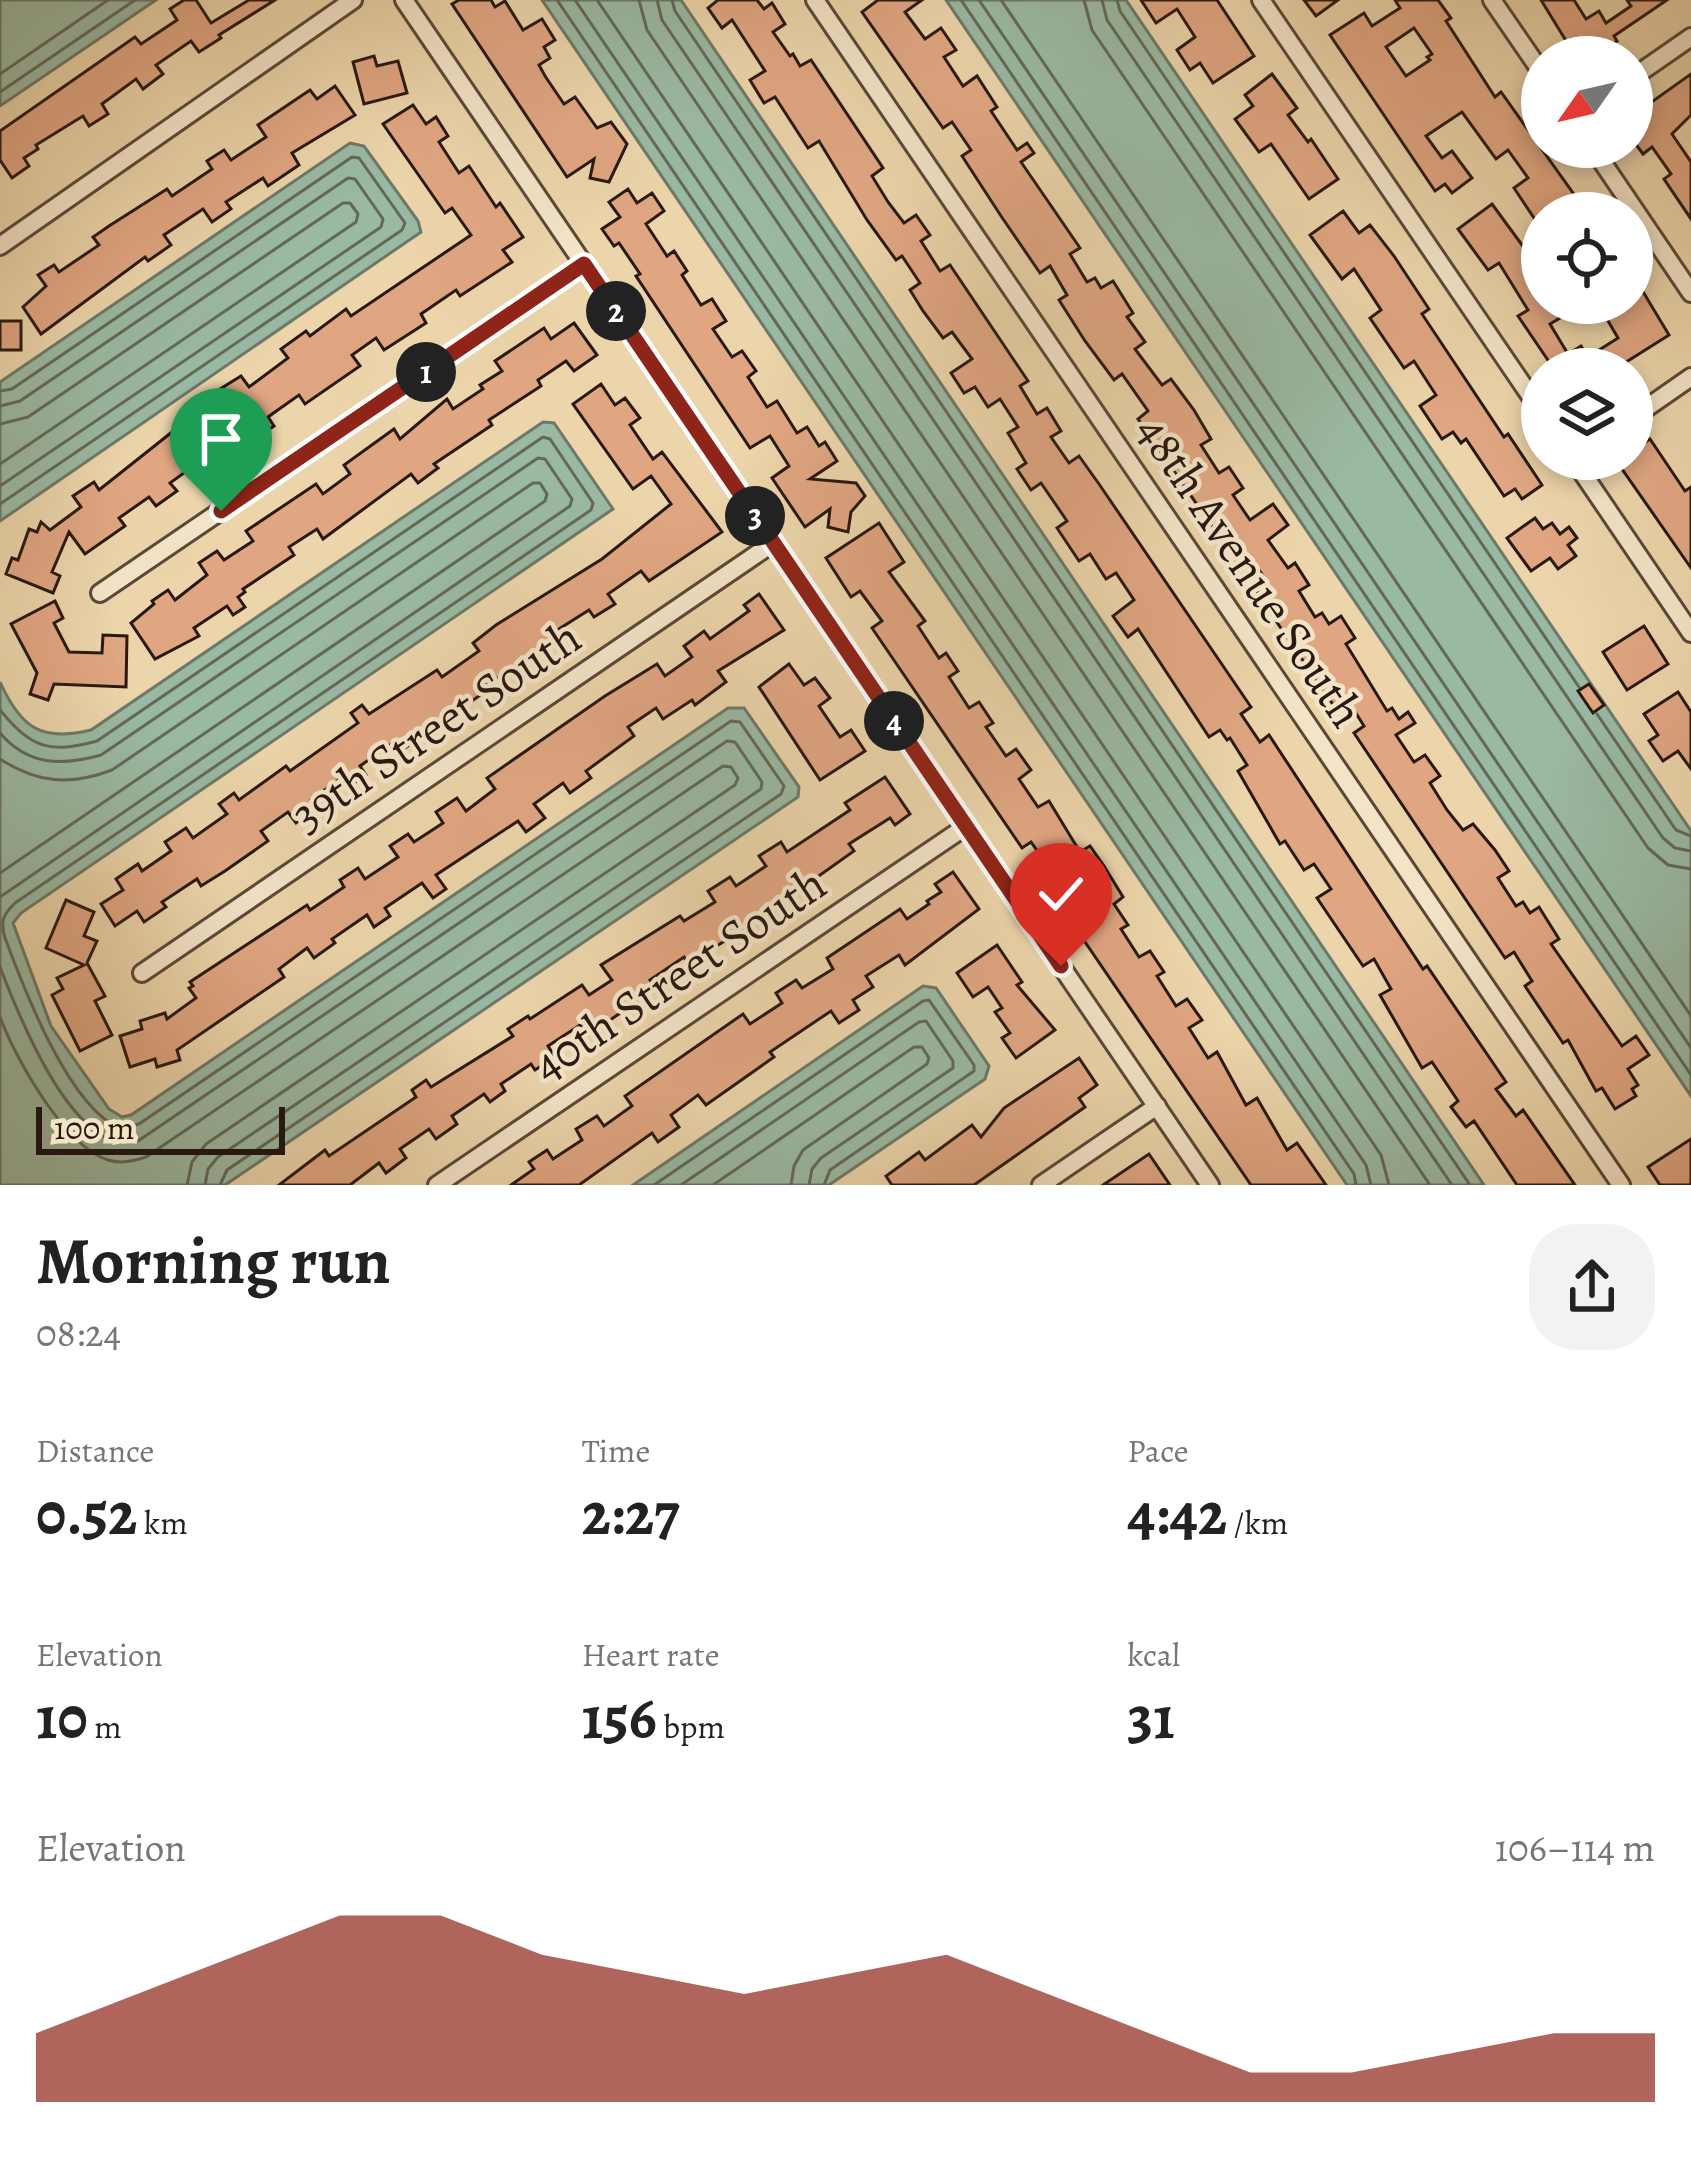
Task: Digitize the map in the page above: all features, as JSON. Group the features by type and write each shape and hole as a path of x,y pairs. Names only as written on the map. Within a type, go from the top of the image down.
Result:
{"street":[{"path":"0,246 353,0"},
{"path":"404,0 1210,1185"},
{"name":"48th Avenue South","path":"815,0 1621,1185"},
{"path":"1261,0 1521,382"},
{"path":"1492,0 1521,42"},
{"path":"1653,63 1691,37"},
{"path":"1608,168 1685,270 1691,292"},
{"path":"100,593 584,264"},
{"path":"1653,403 1691,376"},
{"path":"1588,480 1691,633"},
{"name":"39th Street South","path":"142,973 773,543"},
{"name":"40th Street South","path":"437,1185 965,826"},
{"path":"1041,1185 1157,1106"}],"water":[{"path":"0,0 156,0 0,106"},
{"path":"542,0 681,0 1484,1185 1347,1185"},
{"path":"946,0 1126,0 1691,831 1691,1096"},
{"path":"350,143 364,146 421,232 0,521 0,382"},
{"path":"543,422 554,423 613,509 21,913 13,923 51,1026 109,1109 122,1117 131,1115 728,708 744,708 799,787 798,797 225,1185 0,1185 0,682 16,711 35,728 59,734 91,730"},
{"path":"923,986 936,988 989,1066 985,1079 829,1185 633,1185"}],"building":[{"path":"184,0 196,0 211,23 249,0 275,0 199,52 191,41 156,65 163,74 143,89 136,79 102,104 108,114 89,126 83,116 36,145 38,149 24,158 29,166 12,178 0,160 0,131 135,37 141,44 177,20 170,9"},
{"path":"491,0 495,7 505,1 523,30 542,19 555,40 544,47 550,58 539,65 564,104 575,97 597,128 611,122 627,144 609,182 590,178 594,159 567,177 452,4"},
{"path":"718,0 757,0 764,9 772,3 785,24 773,32 800,66 811,60 883,168 872,176 888,202 904,223 916,215 930,235 921,241 940,271 950,265 1028,381 1020,386 1037,414 1047,408 1061,431 1051,437 1069,463 1079,456 1099,484 1251,707 1241,714 1260,742 1269,735 1423,969 1427,966 1506,1082 1496,1089 1516,1116 1523,1110 1575,1185 1517,1185 1474,1121 1466,1127 1451,1107 1458,1101 1432,1062 1422,1068 1380,995 1391,989 1374,959 1363,966 1317,898 1331,889 1314,864 1304,870 1285,841 1280,844 1238,771 1247,765 1230,738 1220,730 1209,737 1138,629 1128,637 1113,616 1134,600 1116,573 1106,579 1090,554 1079,561 1057,528 1067,521 1041,483 1031,490 1017,469 1026,463 1008,433 1018,427 1000,399 988,407 975,387 964,393 951,373 972,359 952,332 943,338 923,311 910,290 920,283 902,256 896,260 867,220 819,141 808,148 775,97 764,103 750,80 765,71 732,20 722,28 708,8"},
{"path":"878,0 922,0 905,12 925,39 941,28 956,50 944,57 963,86 977,76 997,107 991,111 1017,150 1027,143 1034,153 1021,162 1080,248 1070,254 1087,282 1095,278 1101,288 1113,281 1133,313 1127,317 1145,342 1135,349 1162,385 1171,379 1194,410 1211,439 1201,445 1219,473 1229,467 1243,488 1233,495 1250,520 1273,504 1288,525 1268,540 1288,568 1295,563 1309,585 1299,591 1315,617 1322,613 1329,624 1341,616 1355,638 1346,644 1387,711 1392,708 1399,719 1408,712 1415,723 1396,735 1414,762 1425,755 1440,776 1430,783 1447,810 1463,830 1473,824 1495,850 1509,871 1498,878 1516,906 1523,902 1530,913 1539,907 1559,939 1551,944 1622,1046 1636,1036 1649,1055 1628,1069 1638,1085 1632,1089 1636,1096 1615,1109 1602,1088 1596,1091 1568,1040 1563,1043 1525,986 1532,981 1514,952 1505,958 1354,733 1364,726 1347,699 1334,706 1276,621 1255,588 1267,581 1248,555 1237,562 1138,419 1148,411 1122,374 1114,380 1059,300 1067,295 1050,266 1040,273 962,156 971,150 952,122 943,128 862,12"},
{"path":"1141,0 1217,0 1254,56 1213,83 1200,63 1190,70 1177,50 1195,37 1177,9 1156,23"},
{"path":"1304,0 1338,0 1316,16"},
{"path":"1395,0 1438,0 1451,18 1446,21 1495,97 1501,92 1521,120 1521,168 1555,168 1572,192 1521,192 1521,198 1514,188 1528,178 1508,150 1496,159 1462,112 1426,136 1442,158 1452,151 1472,178 1452,193 1445,184 1435,191 1330,35 1364,13 1372,26 1400,8","holes":["1414,28 1432,54 1427,57 1430,60 1406,76 1386,47"]},
{"path":"1541,0 1574,0 1586,19 1599,11 1606,23 1631,6 1627,0 1667,0 1614,36 1563,36"},
{"path":"374,56 377,66 398,61 407,93 364,104 353,62"},
{"path":"1272,74 1297,108 1288,115 1338,179 1309,199 1271,144 1259,152 1235,119 1253,106 1245,95"},
{"path":"1691,74 1691,115 1672,134 1691,162 1691,219 1664,179 1671,174 1653,148 1653,101"},
{"path":"335,86 355,115 292,153 299,165 268,186 263,178 226,202 231,209 212,222 203,209 164,235 171,245 148,261 145,257 41,334 23,307 46,286 38,275 54,265 59,272 99,245 93,237 109,226 167,189 172,196 212,169 207,161 224,150 231,160 266,137 258,125 310,90 317,99"},
{"path":"413,105 426,124 436,117 448,136 439,142 459,173 469,166 523,237 503,250 512,262 460,296 456,290 421,314 426,323 384,350 376,338 352,355 360,366 305,404 299,395 268,417 274,426 253,440 246,430 220,446 228,457 207,473 199,462 170,483 177,491 156,506 149,497 119,518 125,526 85,554 69,532 52,572 60,576 53,593 6,574 12,558 18,560 29,529 37,532 41,522 50,530 81,507 73,496 94,482 99,490 196,413 199,417 226,400 220,389 241,376 249,387 288,358 281,349 306,331 310,336 346,309 351,316 471,235 452,208 445,213 383,124"},
{"path":"628,189 637,203 652,193 664,211 646,224 667,256 674,251 701,305 712,299 726,321 713,329 732,357 742,351 756,371 748,377 767,407 777,401 797,433 807,427 837,461 810,479 856,483 865,496 851,512 848,532 828,527 830,509 805,527 772,478 789,466 770,436 750,448 636,276 640,274 619,243 614,246 602,229 620,217 609,202"},
{"path":"1492,204 1521,244 1521,299 1499,263 1488,270 1458,229"},
{"path":"1343,211 1359,233 1370,225 1429,309 1422,314 1504,437 1508,434 1521,454 1521,480 1539,480 1542,485 1522,499 1515,489 1504,496 1466,439 1461,443 1453,432 1442,439 1420,406 1436,395 1414,361 1404,368 1370,318 1381,310 1354,269 1342,279 1310,235"},
{"path":"1653,308 1669,335 1648,348 1602,348 1618,338 1610,324 1653,324"},
{"path":"0,321 21,321 21,350 0,350"},
{"path":"574,323 597,355 574,371 566,361 538,380 541,386 489,420 492,425 434,464 438,468 418,483 411,474 323,539 317,529 289,547 294,555 243,589 238,597 245,607 233,615 227,606 194,628 199,636 155,659 131,623 168,590 175,600 207,575 199,563 217,551 224,560 253,541 246,531 316,484 323,494 350,474 344,465 394,429 400,439 447,399 453,409 483,389 480,385 502,371 495,361 544,328 551,339"},
{"path":"1523,324 1550,324 1564,348 1540,348"},
{"path":"601,384 615,405 625,398 640,418 630,425 653,459 662,452 722,532 649,581 641,571 608,594 615,604 594,617 589,610 559,629 565,638 486,685 489,689 398,753 391,744 360,766 366,775 347,788 340,779 311,800 316,808 296,823 288,812 261,831 268,841 225,871 201,886 197,879 162,902 166,907 144,922 137,911 115,926 101,904 123,890 116,879 138,864 142,871 171,851 165,842 186,828 193,838 227,814 219,804 234,793 239,800 358,723 351,713 362,705 369,714 437,670 442,677 479,651 473,643 496,625 602,559 671,504 651,476 633,489 573,404"},
{"path":"1653,443 1685,491 1691,487 1691,568 1630,480 1653,480"},
{"path":"1535,518 1543,529 1552,523 1560,534 1569,527 1577,538 1568,545 1576,556 1558,569 1550,558 1531,571 1507,538"},
{"path":"879,523 904,562 889,572 925,621 918,626 939,658 946,653 958,671 949,677 969,708 979,702 993,723 986,727 1006,756 1016,749 1031,770 1019,779 1038,807 1049,801 1080,852 1090,846 1104,866 1123,897 1114,904 1128,925 1121,929 1139,957 1150,951 1164,972 1157,976 1176,1006 1187,999 1202,1020 1189,1028 1208,1058 1217,1052 1246,1105 1257,1098 1287,1150 1297,1143 1326,1185 1251,1185 1042,879 1052,872 1031,842 1022,848 872,628 882,621 860,591 851,597 826,558"},
{"path":"759,594 784,630 718,671 726,682 695,705 692,700 663,719 656,708 628,727 634,736 586,771 591,778 570,793 563,783 534,804 545,818 526,832 518,821 436,875 446,889 433,898 422,883 385,908 390,916 374,927 367,915 314,958 307,948 279,969 284,977 177,1050 180,1060 157,1067 155,1059 130,1067 120,1036 142,1029 140,1021 165,1013 167,1019 196,998 190,982 307,905 310,910 344,887 340,880 358,868 365,879 398,857 390,846 408,834 414,842 443,823 436,812 457,798 466,811 495,789 487,778 605,696 657,664 665,676 692,657 684,646 704,631 710,639 749,611 744,605"},
{"path":"55,601 63,618 54,623 69,652 102,653 103,635 127,636 126,687 54,684 48,700 30,694 37,673 11,624"},
{"path":"1644,626 1668,664 1627,690 1603,652"},
{"path":"789,664 804,685 815,678 830,698 819,706 840,737 851,730 865,751 820,780 759,687"},
{"path":"1589,684 1604,705 1593,713 1578,691"},
{"path":"1678,692 1691,712 1691,769 1678,751 1663,761 1649,741 1658,735 1644,714"},
{"path":"885,777 910,814 895,825 890,818 849,844 854,851 757,920 689,964 684,957 650,980 655,989 587,1036 580,1025 548,1046 555,1057 535,1070 531,1064 501,1084 505,1091 490,1102 484,1094 452,1116 457,1124 436,1139 429,1129 400,1149 406,1158 386,1173 379,1163 350,1185 279,1185 325,1150 329,1156 416,1097 412,1090 426,1080 431,1087 513,1036 508,1029 528,1016 582,985 589,995 612,980 601,965 680,916 684,921 715,902 708,891 730,877 736,886 766,866 759,856 781,842 787,852 850,810 845,803"},
{"path":"953,872 979,909 905,965 899,955 866,976 873,987 853,1000 859,1010 839,1023 831,1011 770,1052 774,1057 706,1105 698,1095 671,1115 679,1127 658,1142 652,1133 579,1185 511,1185 534,1169 529,1162 547,1150 553,1159 582,1140 576,1129 597,1116 604,1126 632,1106 625,1096 743,1014 750,1024 782,1003 776,993 796,980 802,988 833,969 827,958 900,909 907,919 929,904 941,892 935,884"},
{"path":"66,900 94,912 84,936 97,941 87,963 105,996 95,1001 112,1035 80,1051 52,995 63,989 57,978 84,965 46,948"},
{"path":"997,945 1022,982 1017,985 1055,1030 1016,1058 1002,1038 1010,1033 995,1012 1002,1008 988,987 973,997 957,973"},
{"path":"1079,1058 1097,1085 1079,1098 1085,1107 974,1185 892,1185 886,1176 919,1152 925,1160 972,1125 981,1137 1004,1108"},
{"path":"1691,1139 1691,1185 1660,1185 1648,1167"},
{"path":"1149,1154 1170,1185 1103,1185"}],"route":[{"path":"221,511 584,264 1061,966"}]}
